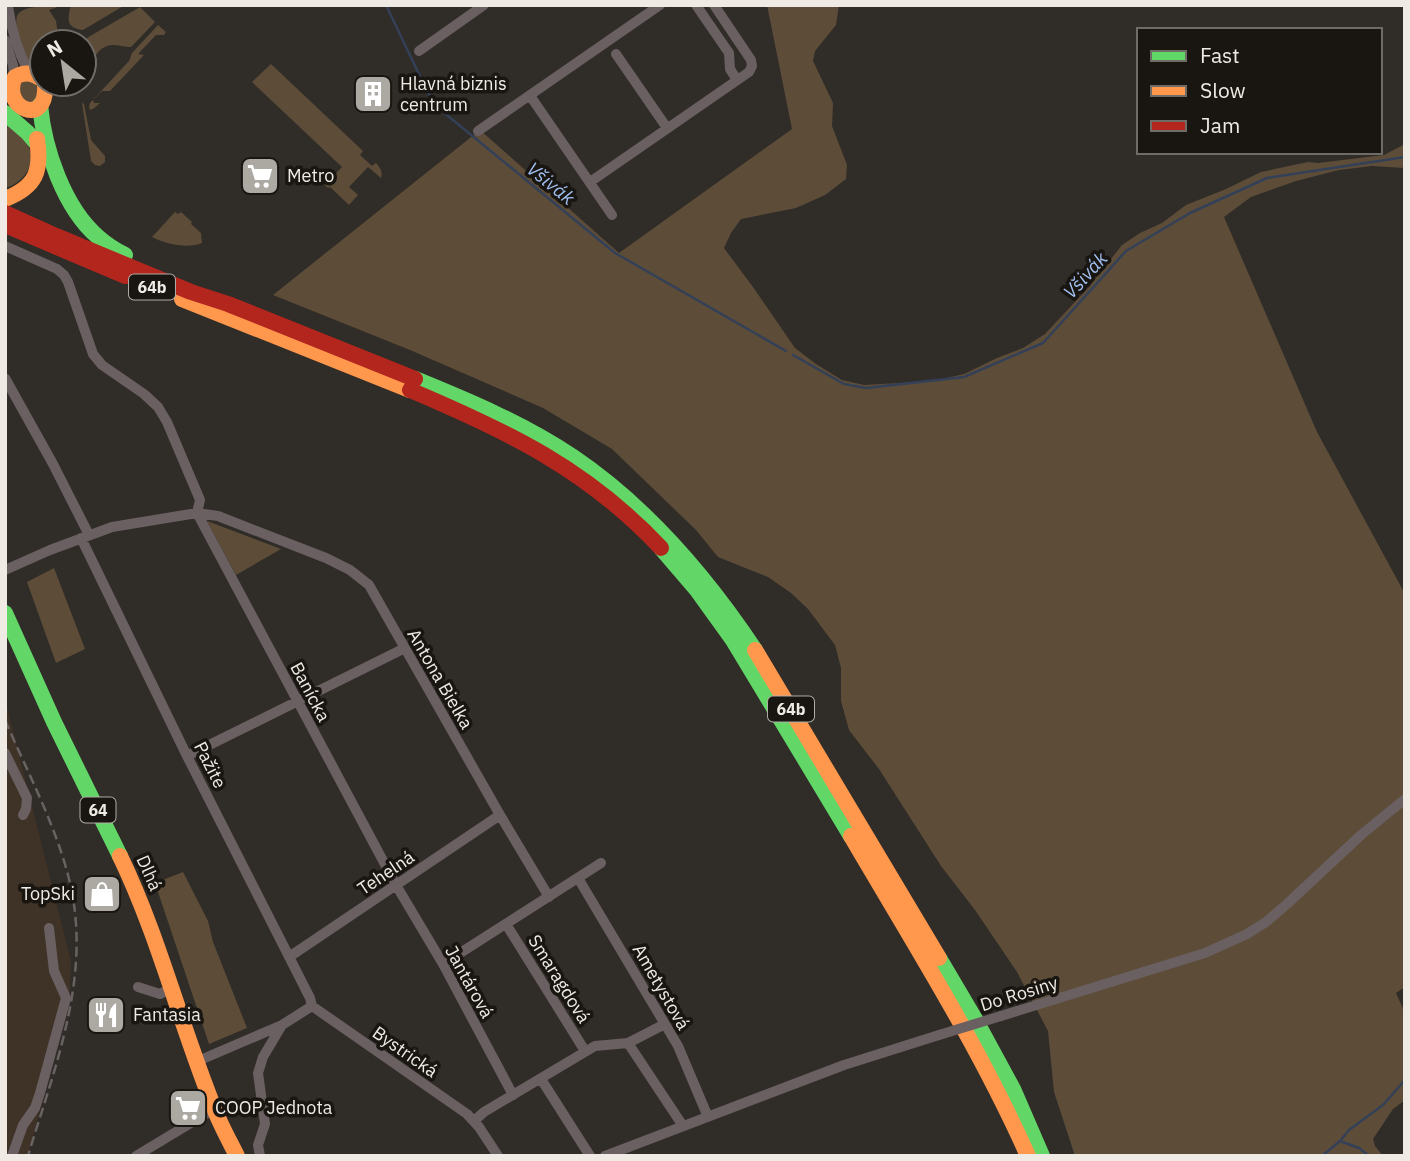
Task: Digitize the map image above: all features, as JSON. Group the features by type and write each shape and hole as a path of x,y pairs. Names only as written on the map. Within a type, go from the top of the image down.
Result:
{"main road":[{"path":"15,88 14,105 34,108"},
{"path":"15,88 16,121 39,146"},
{"path":"5,199 29,188 36,178 40,166 34,108 43,98"},
{"path":"34,108 63,188 78,216 89,229 120,253 228,304"},
{"name":"64b","path":"5,213 191,292 228,304 412,384 536,449 571,471 633,521 696,588 751,667 964,1025 1002,1097 1028,1156"},
{"name":"64b","path":"5,225 82,259 506,418 581,462 618,490 685,555 726,606 762,660 975,1019 1013,1089 1042,1156"},
{"name":"Dlhá","path":"6,617 135,887 214,1109 237,1156"}],"street":[{"path":"419,51 471,9 484,5"},
{"path":"478,131 660,5"},
{"path":"696,5 729,53 730,69 737,80"},
{"path":"590,182 748,72 752,66 751,60 714,5"},
{"path":"10,6 10,23 22,58 15,88"},
{"path":"5,40 13,65 15,88"},
{"path":"616,54 667,128"},
{"path":"529,96 612,215"},
{"path":"5,246 61,272 68,282 89,345 97,360 152,400 163,414 200,500 197,513"},
{"name":"Pažite","path":"5,378 53,464 187,756 312,1006"},
{"name":"Antona Bielka","path":"5,570 112,527 197,513 218,516 350,570 369,585 549,897"},
{"name":"Banícka","path":"197,513 396,886"},
{"path":"187,756 405,648"},
{"path":"5,754 27,798 23,815"},
{"name":"Do Rosiny","path":"605,1156 844,1065 1205,953 1266,922 1361,835 1405,799"},
{"name":"Tehelná","path":"289,957 500,815"},
{"path":"443,964 601,863"},
{"name":"Ametystová","path":"579,878 678,1046 708,1117"},
{"name":"Jantárová","path":"396,886 443,964 513,1095"},
{"name":"Smaragdová","path":"506,924 585,1051"},
{"path":"12,1156 23,1125 38,1100 66,998 54,971 49,928"},
{"path":"138,987 160,995 172,988"},
{"path":"198,1061 282,1025 312,1006"},
{"name":"Bystrická","path":"312,1006 475,1121 498,1156"},
{"path":"475,1121 484,1112 585,1051 595,1046 628,1043 665,1024"},
{"path":"260,1156 258,1145 265,1124 257,1073 262,1057 282,1025"},
{"path":"628,1043 683,1126"},
{"path":"541,1079 590,1156"},
{"path":"136,1156 214,1109"}],"shaded area":[{"path":"63,5 49,10 57,28 28,28 28,59 16,24 18,14 31,8"},
{"path":"71,5 125,5 86,28 73,27 69,22"},
{"path":"767,5 839,5 836,25 815,51 813,61 833,103 832,126 847,165 846,179 825,195 796,208 741,219 724,248 795,348 842,380 864,385 933,381 964,374 1023,348 1045,334 1089,287 1122,245 1162,223 1186,205 1261,172 1308,162 1384,155 1405,144 1405,168 1372,166 1339,170 1296,181 1251,197 1224,217 1317,432 1405,594 1405,987 1396,993 1405,1013 1405,1100 1393,1109 1373,1139 1383,1156 1075,1156 1054,1092 1048,1031 1017,972 941,866 879,769 849,730 841,701 841,668 835,645 808,609 768,577 718,557 696,530 612,449 543,408 410,350 273,295 480,130 619,253 792,129"},
{"path":"140,7 155,22 131,47 106,46 98,54 98,32"},
{"path":"158,25 166,32 164,35 156,35 138,54 144,55 110,91 102,91 98,95 129,61 132,53"},
{"path":"271,64 363,151 360,155 372,166 376,163 380,168 381,178 368,167 349,187 358,195 349,205 325,185 342,167 252,82"},
{"path":"27,79 28,98 36,98 27,103 19,99 15,91 19,83"},
{"path":"95,98 94,103 100,103 90,110 90,103"},
{"path":"82,103 91,140 105,156 105,162 100,166 91,161"},
{"path":"5,120 28,145 31,159 23,177 5,188"},
{"path":"175,212 181,212 192,222 201,233 202,243 177,245 152,237"},
{"path":"207,521 281,549 236,575"},
{"path":"54,568 85,649 56,663 27,582"},
{"path":"5,699 71,961 70,995 28,1156 5,1156"},
{"path":"183,872 208,921 213,942 247,1028 209,1044 155,883"}],"waterway":[{"name":"Všivák","path":"386,5 428,93 442,111 615,253 786,351"},
{"name":"Všivák","path":"793,355 844,384 866,388 964,377 1043,343 1126,251 1190,213 1267,178 1405,157"},
{"path":"1322,1156 1349,1130 1383,1105 1405,1080"},
{"path":"1340,1141 1359,1148 1369,1156"}],"railway":[{"path":"5,720 57,839 69,879 77,950 68,1019 28,1156"}],"traffic: fast":[{"path":"40,105 51,158 75,210 98,237 125,255"},
{"path":"5,113 39,146"},
{"path":"415,379 516,424 554,445 600,477 650,520 673,544 716,595 755,650"},
{"path":"661,548 697,590 733,640 851,836"},
{"path":"5,613 54,722 120,856"},
{"path":"939,958 1013,1089 1042,1156"}],"traffic: slow":[{"path":"28,74 15,77 12,88 19,105 33,110 44,98"},
{"path":"5,199 24,189 34,176 38,160 37,139"},
{"path":"182,299 410,390"},
{"path":"755,650 939,958"},
{"path":"851,836 966,1033 1028,1156"},
{"path":"120,856 158,949 214,1108 237,1156"}],"traffic: jam":[{"path":"5,213 191,292 228,304 415,379"},
{"path":"5,225 125,276"},
{"path":"410,390 513,437 575,474 633,520 661,548"}],"place":[{"name":"Hlavná biznis centrum","path":"373,94"},
{"name":"Metro","path":"260,176"},
{"name":"TopSki","path":"102,894"},
{"name":"Fantasia","path":"106,1015"},
{"name":"COOP Jednota","path":"188,1108"}]}
